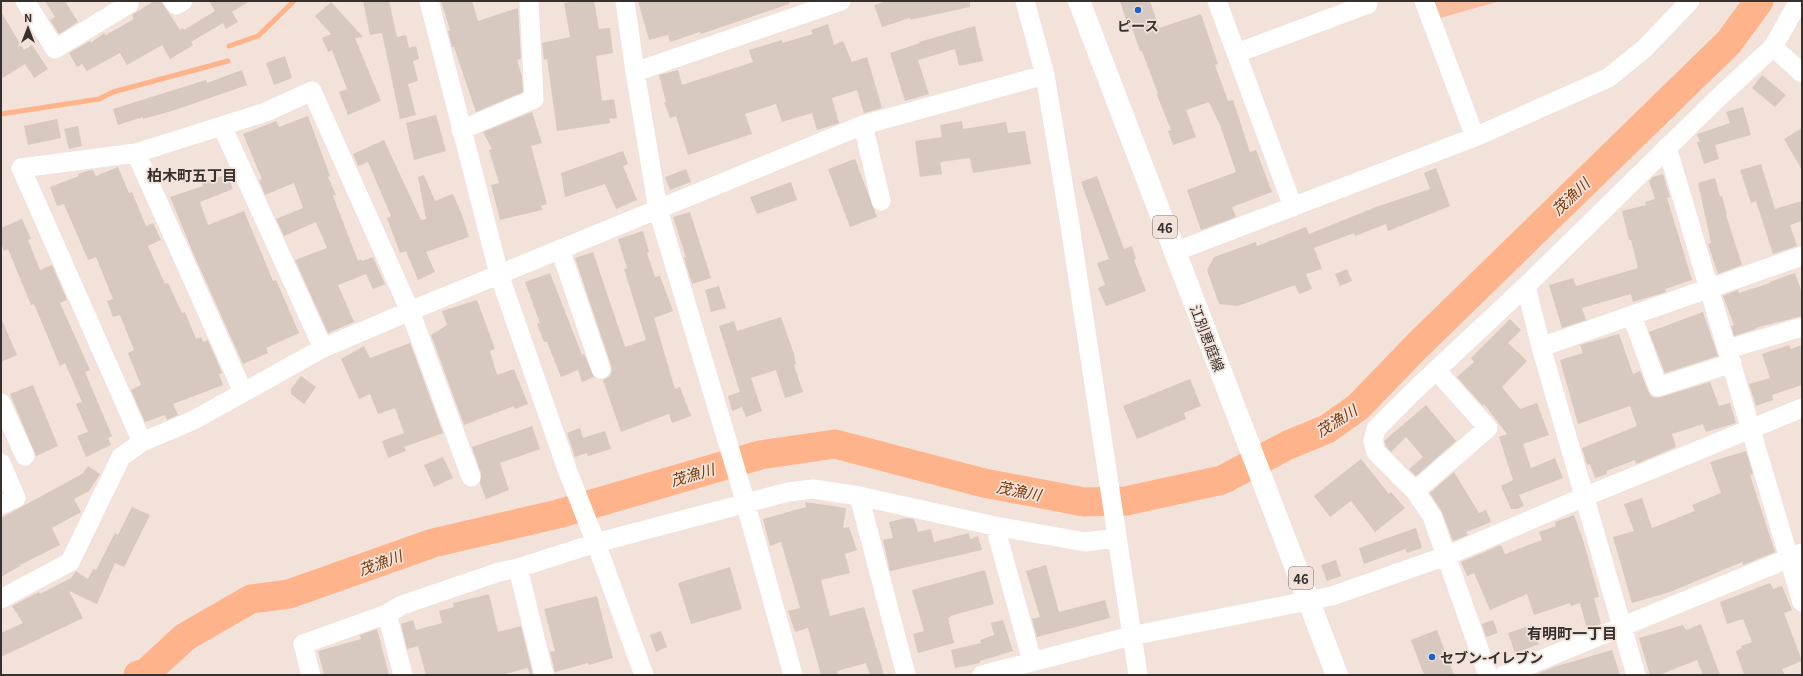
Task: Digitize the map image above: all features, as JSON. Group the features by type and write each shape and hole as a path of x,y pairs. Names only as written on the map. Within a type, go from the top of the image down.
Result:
{"main road":[{"name":"江別恵庭線","path":"1079,1 1337,675"}],"street":[{"path":"25,1 55,49 130,2"},
{"path":"173,1 176,5 183,1"},
{"path":"429,1 499,274 574,488 596,543 644,675"},
{"path":"461,130 534,99 529,1"},
{"path":"625,1 658,210 743,495 793,675"},
{"path":"635,72 841,1"},
{"path":"1025,1 1044,75 1070,227 1107,482 1138,675"},
{"path":"1217,1 1293,206"},
{"path":"1424,1 1475,137"},
{"path":"1174,252 1475,137 1608,78 1644,49 1690,1"},
{"path":"1488,675 1432,516 1415,491 1376,452 1373,441 1376,429 1436,370 1526,286 1667,147 1773,48 1799,1"},
{"path":"1236,53 1368,4"},
{"path":"1773,48 1802,73"},
{"path":"1,599 70,562 121,457 142,442 194,420 323,348 499,274 658,210 813,144 863,125 1044,75"},
{"path":"142,442 21,168 136,153 266,112 312,91 410,311 471,477"},
{"path":"863,125 881,201"},
{"path":"222,126 323,348"},
{"path":"1667,147 1751,430 1796,555 1802,602"},
{"path":"136,153 243,392"},
{"path":"560,250 601,369"},
{"path":"1541,347 1802,256"},
{"path":"1526,286 1541,347 1636,675"},
{"path":"1632,316 1658,387 1802,327"},
{"path":"1415,491 1488,428 1436,370"},
{"path":"1,403 25,456"},
{"path":"982,675 1131,636 1332,596 1446,556 1584,497 1802,408"},
{"path":"1,463 16,498 1,505"},
{"path":"311,675 303,644 387,614 402,606 499,572 518,568 743,495 813,489 859,496 995,526 1085,542 1115,531"},
{"path":"859,496 906,675"},
{"path":"995,526 1032,661"},
{"path":"1504,675 1796,555"},
{"path":"518,568 544,675"},
{"path":"387,614 403,675"}],"shaded area":[{"path":"1434,1 1500,1 1440,18"}],"building":[{"path":"45,1 65,1 78,22 59,34 50,20 55,17"},
{"path":"154,1 161,1 180,30 183,28 184,30 215,11 209,1 250,1 232,12 238,22 226,29 223,23 191,42 193,45 170,59 162,45 127,65 120,53 87,71 82,64 77,67 69,53 90,41 91,43 104,33 106,35 134,19 132,15"},
{"path":"363,1 389,1 397,37 406,35 409,48 416,46 419,59 413,61 418,81 408,84 416,115 400,119 382,33 370,35"},
{"path":"441,1 472,1 478,21 518,8 521,59 517,60 522,77 523,92 476,112 454,47 452,47 448,31 450,30"},
{"path":"594,1 599,29 610,28 613,53 596,56 602,101 614,99 617,118 609,119 610,123 557,131 547,59 544,60 542,43 570,37 564,3"},
{"path":"638,1 789,1 789,4 701,34 700,32 670,42 668,35 649,40"},
{"path":"886,1 970,1 970,7 910,20 910,18 882,27 874,5"},
{"path":"1120,1 1150,1 1159,28 1201,14 1218,64 1215,65 1228,101 1233,100 1250,152 1256,150 1272,192 1232,207 1236,217 1201,230 1187,190 1236,172 1220,125 1209,102 1186,110 1196,137 1173,145 1168,131 1171,130 1157,95 1158,94 1132,28 1129,29"},
{"path":"331,2 363,37 355,38 381,101 348,115 339,92 347,89 332,50 328,52 322,38 331,34 315,16"},
{"path":"1,12 24,50 32,45 48,69 34,78 25,64 1,79"},
{"path":"828,24 834,45 843,41 852,62 867,57 882,108 864,113 857,90 832,98 839,123 817,130 812,113 782,122 776,104 745,114 752,134 688,155 676,116 670,118 664,102 666,102 659,75 678,70 682,85 753,62 749,50 782,40 782,43 813,34 811,30"},
{"path":"975,26 983,61 959,66 955,49 918,60 929,94 905,101 890,53 920,43 919,42"},
{"path":"285,56 292,78 274,85 266,63"},
{"path":"242,70 247,85 175,110 143,119 143,117 118,125 113,109 206,80 207,83"},
{"path":"1762,75 1786,95 1775,107 1752,88"},
{"path":"1743,107 1751,135 1715,145 1719,159 1704,164 1697,142 1700,142 1697,134 1730,123 1726,112"},
{"path":"532,112 542,143 531,146 547,204 541,206 542,210 500,220 491,185 499,183 489,150 492,149 483,132"},
{"path":"436,115 446,151 414,160 406,123"},
{"path":"308,116 330,176 328,177 336,195 333,196 358,261 373,257 385,284 373,289 366,274 338,285 354,322 328,333 295,260 327,248 316,222 284,236 276,219 303,208 294,183 265,195 259,180 262,179 243,134 276,121 279,127"},
{"path":"57,119 61,138 28,145 24,126"},
{"path":"962,121 963,129 1006,122 1008,133 1025,131 1031,164 973,173 970,158 940,162 942,174 920,177 915,141 942,137 940,125"},
{"path":"78,126 82,146 69,149 64,129"},
{"path":"1802,128 1802,170 1784,139"},
{"path":"384,140 421,220 426,219 418,177 424,175 435,201 453,194 469,237 426,252 435,272 418,280 406,251 400,253 387,218 391,216 368,162 358,166 353,154"},
{"path":"623,151 628,164 623,166 637,200 616,209 605,184 565,197 561,173"},
{"path":"855,159 877,217 850,227 828,169"},
{"path":"1761,164 1775,209 1802,201 1802,221 1790,225 1797,246 1773,254 1756,201 1751,203 1740,170"},
{"path":"118,167 129,193 132,192 146,226 153,223 161,240 148,246 165,284 168,283 182,313 185,312 196,339 201,337 203,342 208,340 222,373 219,374 223,385 173,404 178,415 167,420 165,415 145,422 131,390 141,385 128,353 134,350 120,315 113,317 107,301 113,299 96,257 88,260 64,204 57,206 50,187 79,176 78,174 87,171 93,170 96,176"},
{"path":"1436,168 1450,206 1388,231 1386,224 1355,236 1354,233 1314,248 1322,269 1306,274 1312,289 1299,294 1295,285 1238,306 1219,304 1207,270 1214,257 1256,242 1257,246 1306,227 1309,234 1376,207 1430,189 1424,173"},
{"path":"686,169 691,182 670,190 665,177"},
{"path":"227,174 233,189 200,202 208,225 244,211 273,281 276,280 299,333 266,348 268,353 243,364 194,255 170,197 203,186 202,183"},
{"path":"1663,174 1670,197 1667,198 1692,280 1665,289 1666,292 1633,302 1631,294 1582,308 1586,320 1562,328 1549,285 1573,278 1576,286 1638,268 1622,211 1646,205 1645,202 1655,199 1649,181 1653,177"},
{"path":"1097,176 1124,249 1132,246 1136,259 1134,260 1146,291 1106,306 1098,288 1105,285 1097,263 1109,259 1081,182"},
{"path":"1715,178 1720,197 1722,196 1726,215 1742,265 1718,274 1708,244 1711,243 1698,183"},
{"path":"791,182 797,200 757,214 750,197"},
{"path":"690,212 711,278 692,284 684,258 686,257 673,217"},
{"path":"22,219 31,239 28,240 40,270 52,265 67,300 60,303 90,370 85,372 112,436 108,438 111,445 86,457 77,436 88,432 76,404 82,402 65,363 60,366 34,304 31,305 8,249 4,251 1,243 1,228"},
{"path":"643,231 649,252 647,253 655,277 660,276 673,311 654,318 675,389 680,387 691,416 672,423 669,414 621,432 603,380 610,376 612,371 611,365 575,258 593,252 625,347 646,340 624,269 627,268 618,239"},
{"path":"1347,269 1352,281 1340,286 1335,274"},
{"path":"550,273 582,355 584,354 594,377 582,382 578,370 561,377 547,342 544,342 537,324 540,323 525,282"},
{"path":"1795,273 1802,293 1802,316 1755,328 1756,329 1734,336 1731,326 1734,325 1723,296 1738,290 1739,293"},
{"path":"719,286 726,308 711,312 705,290"},
{"path":"477,300 495,349 490,351 497,375 514,369 528,404 515,409 514,406 464,425 431,335 447,325 442,311"},
{"path":"1703,312 1718,356 1665,373 1649,332"},
{"path":"781,317 794,354 796,364 794,365 803,392 785,398 776,370 751,378 762,411 746,417 742,407 732,411 728,396 740,392 719,326 734,321 737,331"},
{"path":"1,318 17,355 1,362"},
{"path":"1510,319 1521,330 1508,343 1527,361 1502,387 1520,409 1537,403 1549,435 1523,444 1531,468 1555,458 1563,478 1519,495 1524,506 1517,509 1511,509 1501,486 1513,480 1499,437 1507,434 1484,404 1483,406 1457,377 1474,362 1471,358"},
{"path":"1619,334 1633,374 1640,371 1651,396 1656,398 1661,397 1710,382 1719,406 1730,403 1736,423 1706,432 1703,424 1672,434 1676,447 1636,464 1635,460 1606,471 1607,474 1595,478 1590,464 1587,465 1582,448 1637,426 1630,406 1578,424 1560,360 1583,353 1580,345"},
{"path":"410,343 443,433 404,447 406,451 388,458 382,441 404,433 395,408 378,414 370,394 359,399 341,359 364,346 370,358"},
{"path":"1789,345 1791,349 1802,345 1802,385 1772,395 1773,400 1756,406 1749,384 1770,378 1762,354"},
{"path":"301,376 316,387 304,404 291,394 291,389"},
{"path":"1190,379 1201,406 1184,413 1186,419 1137,439 1123,406"},
{"path":"33,385 58,446 36,456 10,394"},
{"path":"1426,405 1456,441 1416,476 1409,469 1423,457 1406,437 1391,452 1384,441"},
{"path":"532,426 540,449 500,463 509,490 486,499 480,483 481,473 472,447"},
{"path":"580,428 583,438 605,431 611,449 588,456 587,453 575,457 567,433"},
{"path":"1746,451 1753,474 1750,475 1775,552 1743,565 1742,562 1670,592 1632,603 1613,537 1634,531 1624,504 1642,498 1652,528 1695,511 1692,505 1721,493 1710,462"},
{"path":"443,457 453,478 434,487 424,465"},
{"path":"1361,459 1389,494 1391,492 1405,508 1375,532 1351,501 1330,517 1314,496"},
{"path":"88,466 100,474 89,491 74,499 81,512 52,528 60,545 20,565 1,577 1,518 82,474"},
{"path":"1454,472 1479,513 1486,510 1491,522 1466,532 1468,535 1453,541 1442,512 1430,493"},
{"path":"805,502 846,508 843,528 849,527 857,550 845,554 850,573 821,580 830,616 864,607 884,675 870,675 866,663 837,671 838,675 821,675 808,628 795,632 788,611 800,608 793,583 781,542 770,546 763,519 806,507"},
{"path":"132,507 150,515 124,567 115,563 97,604 69,591 83,618 1,657 1,633 23,623 12,606 71,578 76,571 88,579 93,569 96,570 115,533 118,535"},
{"path":"1574,515 1583,540 1599,597 1594,598 1601,624 1587,629 1580,603 1571,606 1570,603 1534,615 1527,594 1490,610 1474,573 1467,576 1461,562 1501,545 1505,554 1542,540 1539,532 1556,526 1555,522"},
{"path":"906,518 914,519 918,532 931,529 934,542 969,533 970,539 978,536 982,550 890,571 883,540 893,538 889,522"},
{"path":"1416,528 1422,548 1407,553 1405,549 1364,564 1359,548"},
{"path":"1336,560 1341,576 1327,581 1321,565"},
{"path":"1046,565 1059,612 1105,600 1110,618 1037,637 1032,619 1040,617 1026,571"},
{"path":"730,567 742,609 691,624 678,583"},
{"path":"985,570 994,604 950,616 951,617 948,618 954,643 918,653 913,634 924,631 912,590"},
{"path":"1770,583 1773,589 1782,586 1792,610 1784,613 1802,661 1782,669 1785,675 1744,675 1736,651 1742,648 1741,646 1752,642 1743,619 1727,624 1720,602"},
{"path":"489,594 498,632 521,626 533,675 530,675 528,668 501,675 426,675 418,646 407,649 401,624 413,620 416,630 442,623 439,611 454,607 453,603"},
{"path":"597,596 613,658 555,672 550,652 555,651 544,609"},
{"path":"1003,620 1013,651 980,661 980,663 955,668 951,650 981,643 980,640 994,635 991,623"},
{"path":"1493,620 1498,633 1486,637 1482,624"},
{"path":"1701,624 1720,675 1703,675 1697,660 1659,675 1650,675 1639,638 1683,625 1686,630"},
{"path":"1531,625 1539,644 1515,653 1508,633"},
{"path":"377,629 389,675 324,675 318,651 361,639 360,635"},
{"name":"セブン-イレブン","path":"1437,630 1454,675 1424,675 1411,640"},
{"path":"661,631 667,647 656,652 650,635"},
{"path":"1612,650 1620,675 1537,675 1554,667"}],"waterway":[{"path":"229,46 258,36 294,1"},
{"name":"茂漁川","path":"138,675 146,673 185,637 251,599 289,594 433,543 558,514 760,455 835,444 984,483 1084,502 1126,501 1222,480 1288,445 1327,429 1358,407 1417,346 1729,42 1759,1"},
{"path":"1,114 99,99 113,92 228,61"}],"place":[{"name":"ピース","path":"1138,10"},
{"name":"セブン-イレブン","path":"1432,657"}],"district":[{"name":"柏木町五丁目","path":"192,174"},
{"name":"有明町一丁目","path":"1572,632"}]}
